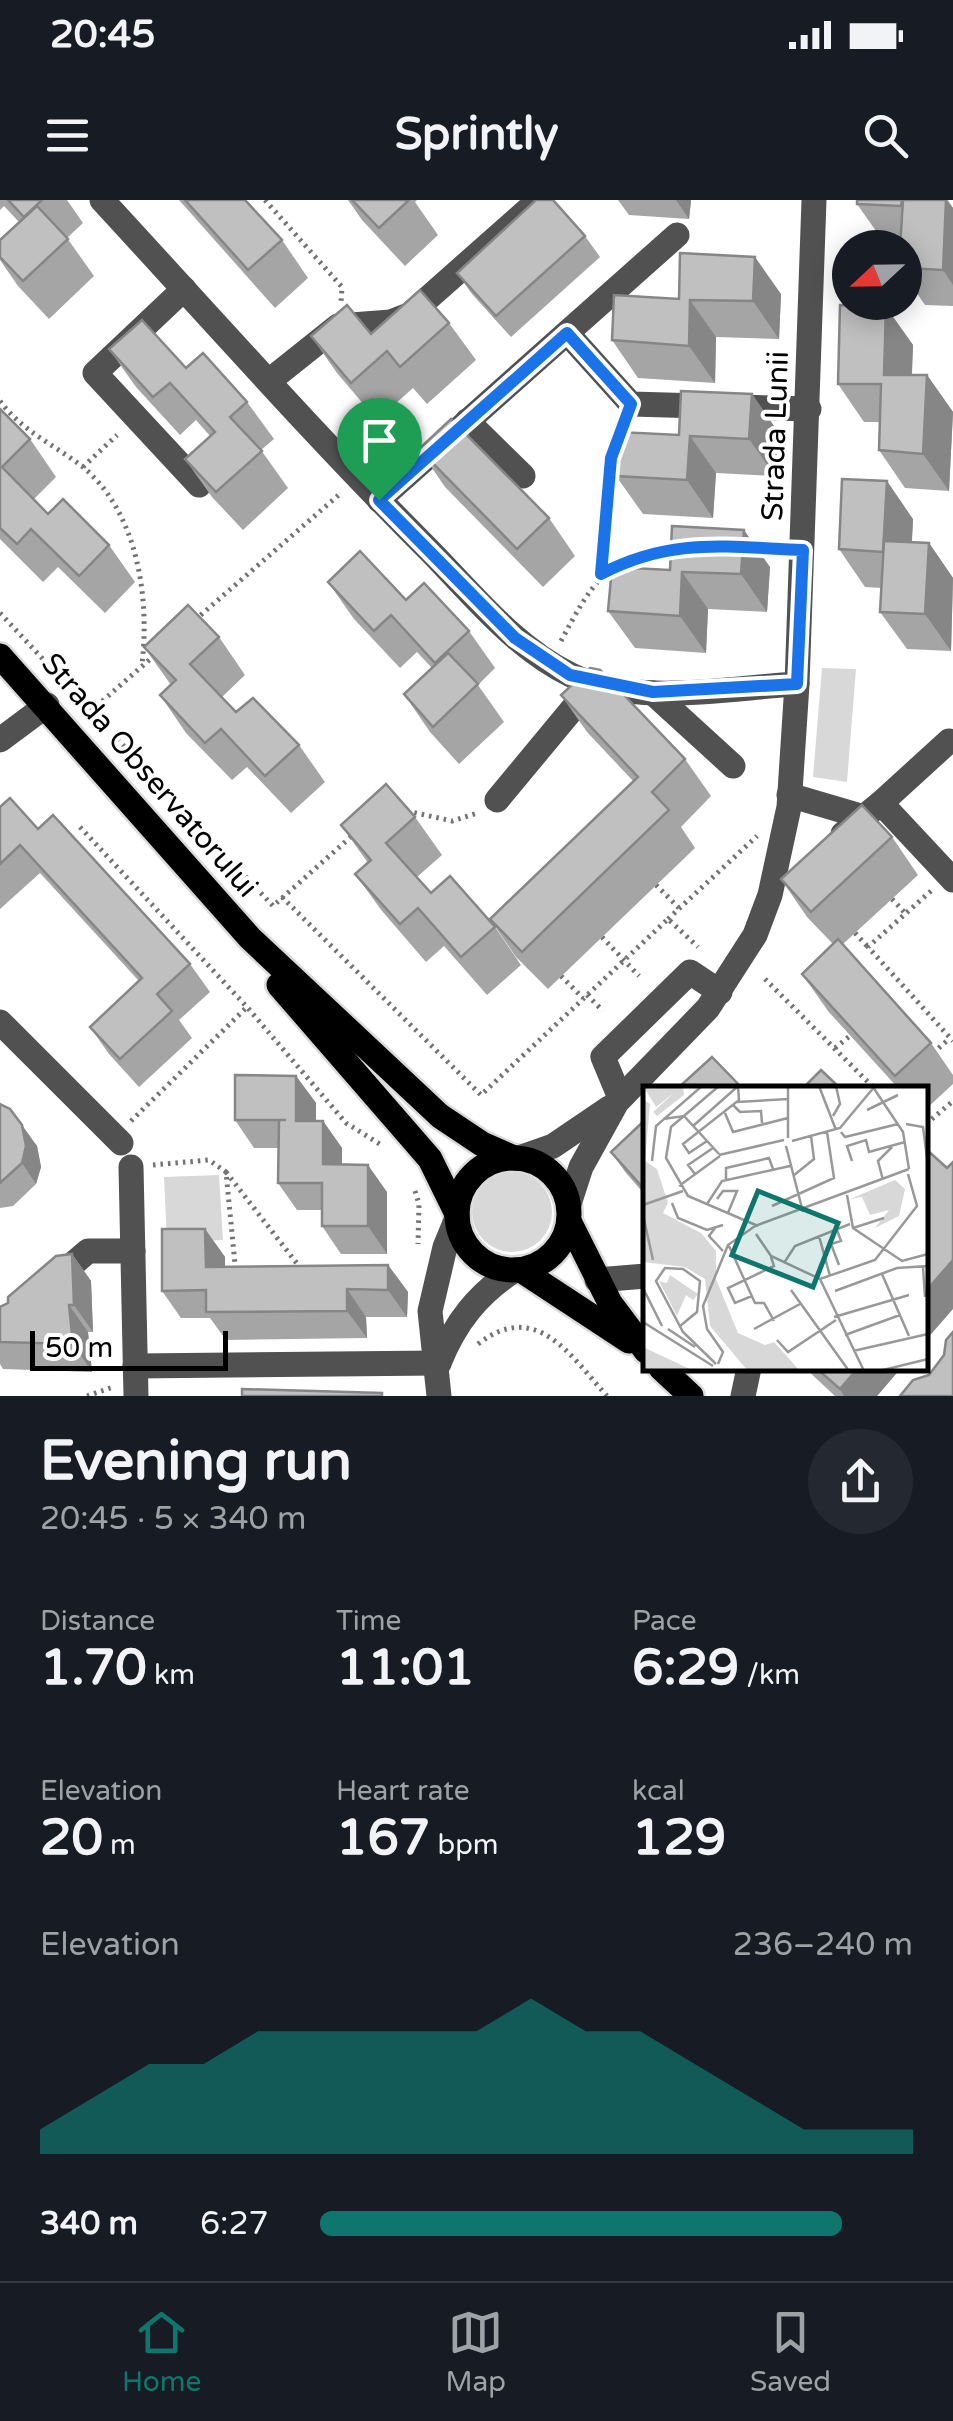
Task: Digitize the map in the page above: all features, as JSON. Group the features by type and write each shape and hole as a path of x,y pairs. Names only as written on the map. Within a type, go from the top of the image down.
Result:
{"main road":[{"name":"Strada Observatorului","path":"0,656 250,938 440,1116 482,1144 516,1158"},
{"name":"Strada Observatorului","path":"250,938 275,980 430,1158 457,1216"},
{"path":"643,1349 597,1280 556,1178 546,1168 516,1158 492,1162 472,1176 461,1194 457,1216 462,1238 481,1260 518,1270 643,1351"},
{"path":"518,1270 549,1257 563,1241 569,1213"},
{"path":"664,1371 691,1396"}],"street":[{"path":"102,200 358,478 515,638 594,683 653,692 797,684"},
{"name":"Strada Lunii","path":"516,1158 553,1146 618,1100 720,992 755,935 770,895 789,801 797,684 814,200"},
{"path":"270,381 338,326 391,322 409,315 532,202"},
{"path":"379,500 677,235"},
{"path":"184,288 95,374 200,485"},
{"path":"567,333 631,404 809,409"},
{"path":"467,421 523,476"},
{"path":"497,800 594,683"},
{"path":"653,692 733,766"},
{"path":"0,740 47,705"},
{"path":"824,850 949,741"},
{"path":"789,801 873,810 951,878"},
{"path":"770,895 797,873"},
{"path":"618,1100 603,1056 690,972 720,992"},
{"path":"0,1022 117,1140"},
{"name":"Strada Lunii","path":"569,1213 580,1167 618,1100"},
{"path":"131,1167 136,1396"},
{"path":"439,1396 439,1363 430,1311 457,1216"},
{"path":"0,1327 88,1251 133,1252"},
{"path":"439,1363 449,1338 473,1304 518,1270"},
{"path":"597,1280 643,1276"},
{"path":"136,1366 439,1363"},
{"path":"742,1396 748,1371"}],"path":[{"path":"265,200 342,287"},
{"path":"0,402 12,418 83,467 110,492 145,593 141,667"},
{"path":"550,661 601,574 611,458 631,404"},
{"path":"83,467 103,451 132,413"},
{"path":"184,629 358,478"},
{"path":"601,574 634,556 686,547"},
{"path":"734,548 803,550"},
{"path":"0,614 273,906 358,830"},
{"path":"91,711 170,642"},
{"path":"392,808 452,821 473,816 497,800"},
{"path":"282,897 481,1094 789,801"},
{"path":"80,826 247,1007 346,1123 392,1152"},
{"path":"868,948 951,878"},
{"path":"656,885 680,908"},
{"path":"892,899 906,914"},
{"path":"668,920 706,954"},
{"path":"855,933 952,1039 933,1053"},
{"path":"602,937 639,976"},
{"path":"562,976 602,1011"},
{"path":"765,980 872,1086"},
{"path":"896,996 905,988"},
{"path":"117,1140 247,1007"},
{"path":"836,1048 851,1035"},
{"path":"928,1122 953,1101"},
{"path":"131,1167 208,1160 226,1172 302,1270 236,1274 226,1172"},
{"path":"409,1174 420,1204 418,1258"},
{"path":"471,1356 480,1342 504,1328 533,1327 556,1340 607,1396"}],"shaded area":[{"path":"822,668 856,669 847,782 813,777"},
{"path":"504,1172 520,1172 541,1183 552,1212 541,1241 520,1252 504,1252 490,1246 478,1234 472,1220 472,1204 478,1190 490,1178"},
{"path":"219,1175 223,1240 167,1243 164,1177"}],"building":[{"path":"8,200 42,200 24,217"},
{"path":"185,200 245,200 282,240 248,270"},
{"path":"352,200 409,200 379,228"},
{"path":"536,200 553,200 585,236 496,316 457,273"},
{"path":"857,200 902,200 901,206 857,204"},
{"path":"903,200 946,200 943,270 922,269 922,230 901,230"},
{"path":"37,206 68,239 23,281 0,257 0,240"},
{"path":"680,253 755,257 753,301 690,300 689,346 612,340 614,295 679,299"},
{"path":"420,290 449,323 400,367 387,351 351,383 311,336 347,305 371,334"},
{"path":"142,320 186,368 203,353 247,402 230,417 262,451 216,492 185,459 215,432 170,383 153,397 109,349"},
{"path":"840,320 886,320 884,375 927,375 923,454 879,450 881,384 838,384"},
{"path":"681,391 752,394 749,439 690,436 687,480 616,476 619,432 679,435"},
{"path":"0,409 30,439 2,467 48,514 63,499 109,545 79,576 31,529 17,544 0,528"},
{"path":"451,419 549,518 517,549 419,449"},
{"path":"842,479 887,481 883,552 839,549"},
{"path":"672,526 744,530 741,574 682,572 680,616 608,611 612,567 670,570"},
{"path":"884,541 929,543 925,614 880,612"},
{"path":"360,551 406,600 424,583 469,631 435,663 391,615 374,631 328,582"},
{"path":"188,605 219,637 190,664 236,712 253,698 299,745 265,776 221,729 205,743 160,695 176,680 144,647"},
{"path":"448,653 478,684 433,727 404,694"},
{"path":"590,668 600,670 685,759 652,792 669,810 522,952 490,919 638,777 561,695"},
{"path":"386,784 415,817 386,843 431,893 450,876 495,927 461,957 418,908 400,924 355,874 371,860 341,825"},
{"path":"10,798 38,829 53,815 190,964 157,994 172,1011 120,1059 90,1027 142,978 20,845 0,864 0,807"},
{"path":"862,805 892,837 811,912 781,879"},
{"path":"838,939 931,1043 895,1076 802,974"},
{"path":"712,1057 740,1086 680,1086"},
{"path":"821,1070 838,1086 805,1086"},
{"path":"235,1075 296,1076 296,1121 323,1121 323,1164 368,1165 368,1226 322,1226 322,1183 278,1183 279,1120 235,1120"},
{"path":"0,1104 10,1109 22,1125 26,1146 22,1163 0,1183"},
{"path":"643,1122 643,1188 611,1152"},
{"path":"928,1151 947,1168 953,1162 953,1260 928,1289"},
{"path":"162,1229 205,1229 206,1267 388,1265 388,1290 347,1289 347,1311 206,1312 206,1290 162,1291"},
{"path":"72,1254 74,1305 69,1305 73,1344 0,1342 0,1307 8,1303 8,1297 56,1256"},
{"path":"953,1332 953,1396 900,1396 913,1380 929,1375 944,1355 946,1340"},
{"path":"819,1371 855,1371 840,1389"},
{"path":"242,1389 382,1393 382,1396 242,1396"}],"route":[{"path":"567,333 631,404 611,458 601,574 634,556 671,546 803,550 797,684 653,692 594,683 570,675 515,638 379,500 567,333"}]}
